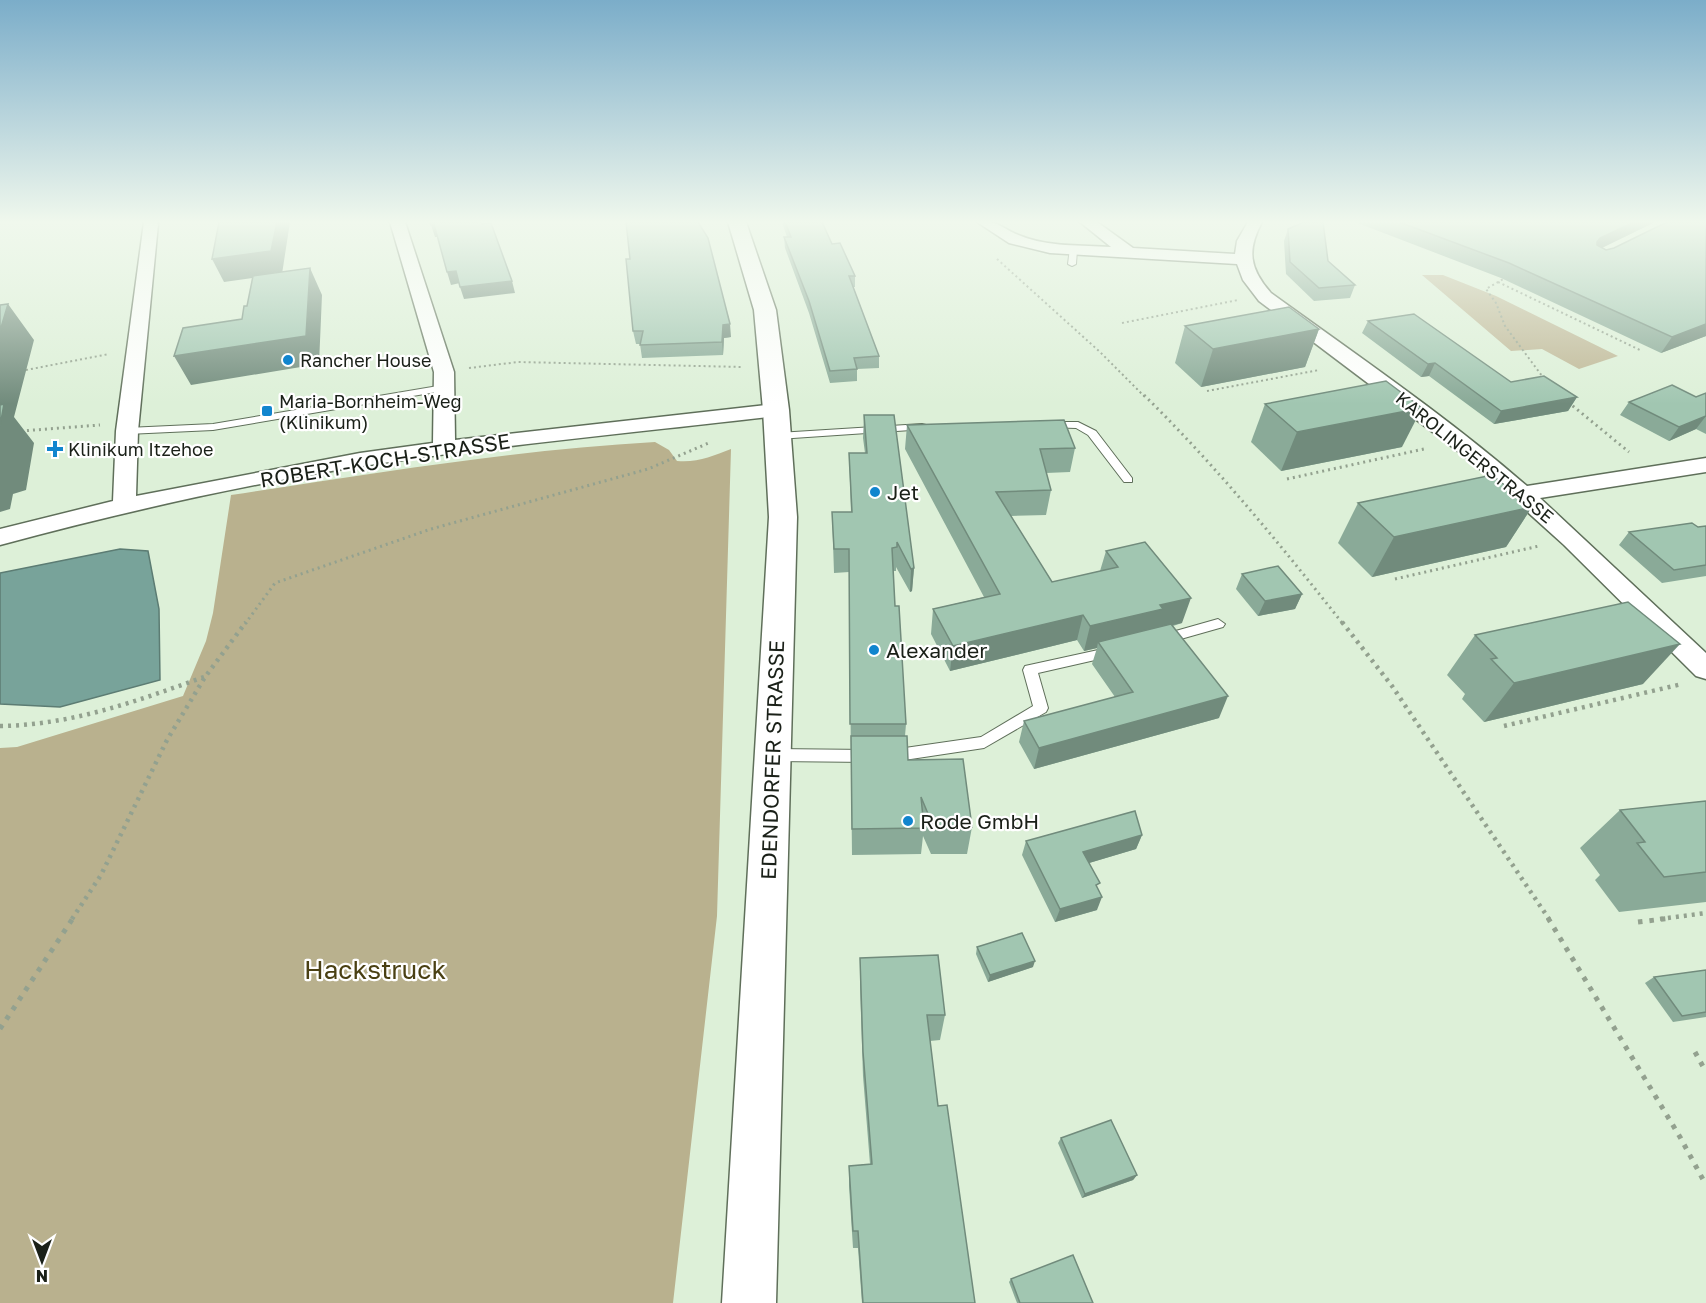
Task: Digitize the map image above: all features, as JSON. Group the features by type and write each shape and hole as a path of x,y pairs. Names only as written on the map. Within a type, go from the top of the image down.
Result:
{"street":[{"path":"124,505 128,427 144,283"},
{"path":"416,283 444,372 444,448"},
{"name":"EDENDORFER STRASSE","path":"749,1303 783,517 777,423 763,304 756,283"},
{"name":"KAROLINGERSTRASSE","path":"1253,283 1262,295 1288,316 1460,441 1572,539 1706,669"},
{"name":"ROBERT-KOCH-STRASSE","path":"0,537 124,505 316,468 444,448 777,423"},
{"path":"1522,494 1706,465"}],"lane":[{"path":"128,427 213,427 444,388"},
{"path":"777,423 933,426"},
{"path":"1043,425 1078,425 1092,433 1128,480"},
{"path":"1149,642 1218,624"},
{"path":"772,755 900,756 984,742 1041,708 1030,670 1126,649"}],"path":[{"path":"1023,283 1100,352 1191,442 1280,544 1392,686 1561,937 1706,1185"},
{"path":"1496,283 1486,289 1496,303 1505,326 1550,386"},
{"path":"1499,283 1642,351"},
{"path":"1122,323 1262,295"},
{"path":"26,370 137,349"},
{"path":"1207,392 1355,363"},
{"path":"1565,399 1655,473"},
{"path":"10,432 128,427"},
{"path":"0,1029 101,875 167,740 205,677 275,583 431,529 648,469 715,440"},
{"path":"1287,478 1460,441"},
{"path":"1395,579 1572,539"},
{"path":"0,726 49,725 111,708 205,677"},
{"path":"1504,726 1684,684"},
{"path":"1638,922 1706,913"},
{"path":"1695,1052 1706,1072"}],"shaded area":[{"path":"1431,283 1463,283 1496,296 1618,356 1579,369 1542,349 1511,351"}],"green space":[{"name":"Hackstruck","path":"655,442 669,450 677,461 698,460 731,449 717,916 673,1303 0,1303 0,748 17,747 183,696 206,641 213,613 231,495 495,457"}],"water":[{"path":"120,549 148,551 159,609 160,680 60,707 0,704 0,573"}],"building":[{"path":"252,283 309,283 306,336 174,356 183,328 242,319 244,306 247,306"},
{"path":"459,283 496,283 460,287"},
{"path":"628,283 719,283 730,324 723,325 722,342 640,345 643,331 633,331"},
{"path":"802,283 852,283 879,356 854,358 857,369 830,371"},
{"path":"1313,283 1353,283 1355,285 1319,288"},
{"path":"1553,283 1706,283 1706,324 1672,337"},
{"path":"8,304 0,331 0,305"},
{"path":"1289,307 1319,329 1213,349 1185,326"},
{"path":"1414,314 1511,382 1544,376 1577,397 1501,411 1435,363 1428,364 1368,321"},
{"path":"1386,381 1422,408 1297,432 1265,404"},
{"path":"1672,385 1696,397 1706,393 1706,416 1679,427 1629,402"},
{"path":"4,404 0,426 0,405"},
{"path":"864,415 894,415 914,568 911,569 897,542 897,547 892,548 895,606 899,606 906,724 850,724 849,549 834,549 832,512 852,512 849,453 867,453"},
{"path":"1064,420 1075,448 1040,449 1051,490 996,492 1052,582 1118,567 1106,551 1145,542 1191,598 1160,605 1163,609 1090,626 1083,615 953,646 933,609 1000,594 907,425"},
{"path":"1492,475 1532,507 1394,537 1358,503"},
{"path":"1692,523 1698,527 1706,526 1706,565 1674,570 1629,532"},
{"path":"1278,566 1302,594 1265,601 1242,574"},
{"path":"1628,602 1680,644 1514,683 1491,659 1497,658 1475,635"},
{"path":"1171,624 1228,696 1039,748 1024,721 1133,692 1098,642"},
{"path":"851,736 907,736 908,760 963,759 972,827 934,828 921,797 924,828 852,829"},
{"path":"1706,801 1706,872 1664,877 1637,843 1645,842 1620,810"},
{"path":"1135,811 1142,835 1083,852 1100,883 1096,885 1102,897 1060,909 1026,841"},
{"path":"1022,933 1035,961 990,975 977,947"},
{"path":"938,955 945,1015 927,1015 938,1106 947,1105 975,1303 863,1303 858,1231 853,1231 849,1166 872,1164 863,1052 860,958"},
{"path":"1706,970 1706,1012 1682,1016 1654,977"},
{"path":"1111,1120 1137,1175 1085,1194 1061,1138"},
{"path":"1073,1255 1093,1303 1020,1303 1011,1279"}],"place":[{"name":"Rancher House","path":"288,360"},
{"name":"Maria-Bornheim-Weg (Klinikum)","path":"267,411"},
{"name":"Klinikum Itzehoe","path":"55,449"},
{"name":"Jet","path":"875,492"},
{"name":"Alexander","path":"874,650"},
{"name":"Rode GmbH","path":"908,821"}]}
